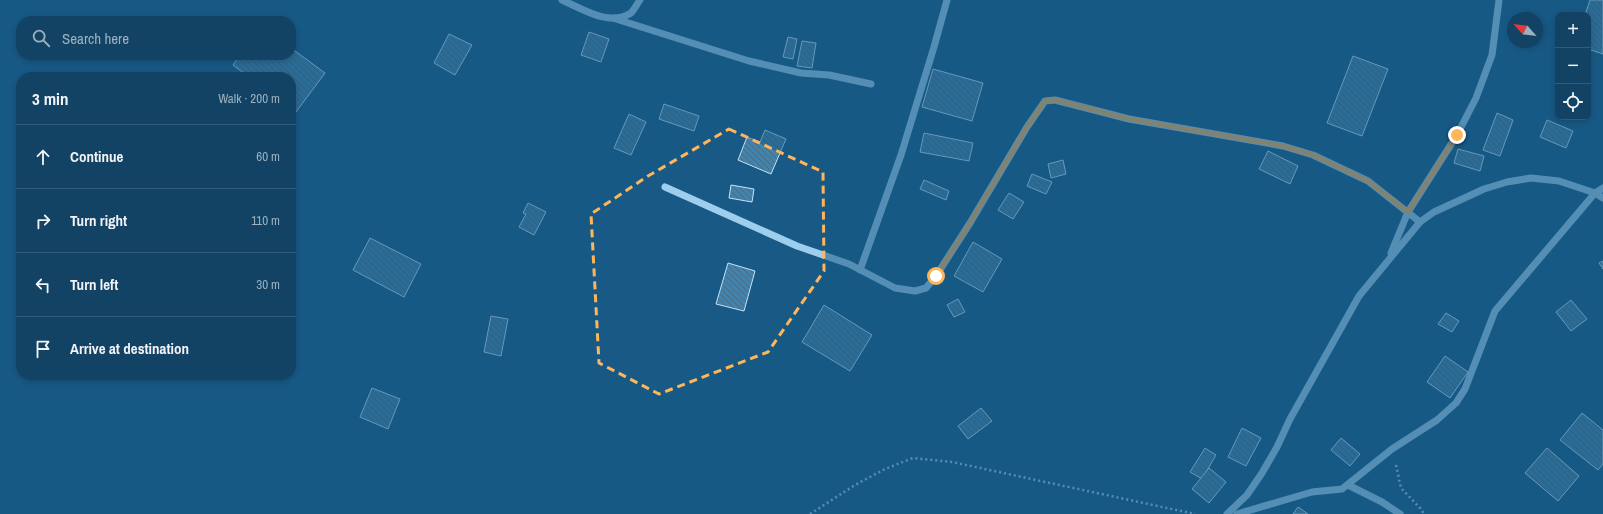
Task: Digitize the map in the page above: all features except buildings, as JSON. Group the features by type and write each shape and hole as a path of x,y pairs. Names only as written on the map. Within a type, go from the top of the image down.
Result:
{"street":[{"path":"562,0 600,17 616,19 749,60 801,73 829,75 871,84"},
{"path":"616,19 632,12 640,0"},
{"path":"860,270 901,155 947,0"},
{"path":"1387,262 1408,212 1457,135 1476,98 1492,55 1499,0"},
{"path":"665,187 797,246 849,264 895,288 915,291 926,288 936,276 970,223 1027,127 1045,101 1055,100 1129,119 1283,146 1313,155 1368,181 1420,222"},
{"path":"1227,514 1247,495 1262,473 1277,447 1290,419 1359,296 1420,222 1434,212 1484,189 1507,182 1531,178 1559,181 1595,192 1603,198"},
{"path":"1237,514 1295,496 1312,492 1342,489 1392,449 1437,420 1456,402 1465,389 1495,312 1595,192 1603,188"},
{"path":"1348,485 1382,502 1400,514"}],"path":[{"path":"1392,449 1401,488 1424,514"},
{"path":"810,514 855,485 885,469 913,458 952,462 1195,514"}],"highlighted area":[{"path":"729,129 823,172 824,271 768,352 659,394 599,363 591,214 648,176"}],"route":[{"path":"936,276 970,223 1027,127 1045,101 1055,100 1129,119 1283,146 1313,155 1368,181 1408,212 1457,135"}]}
